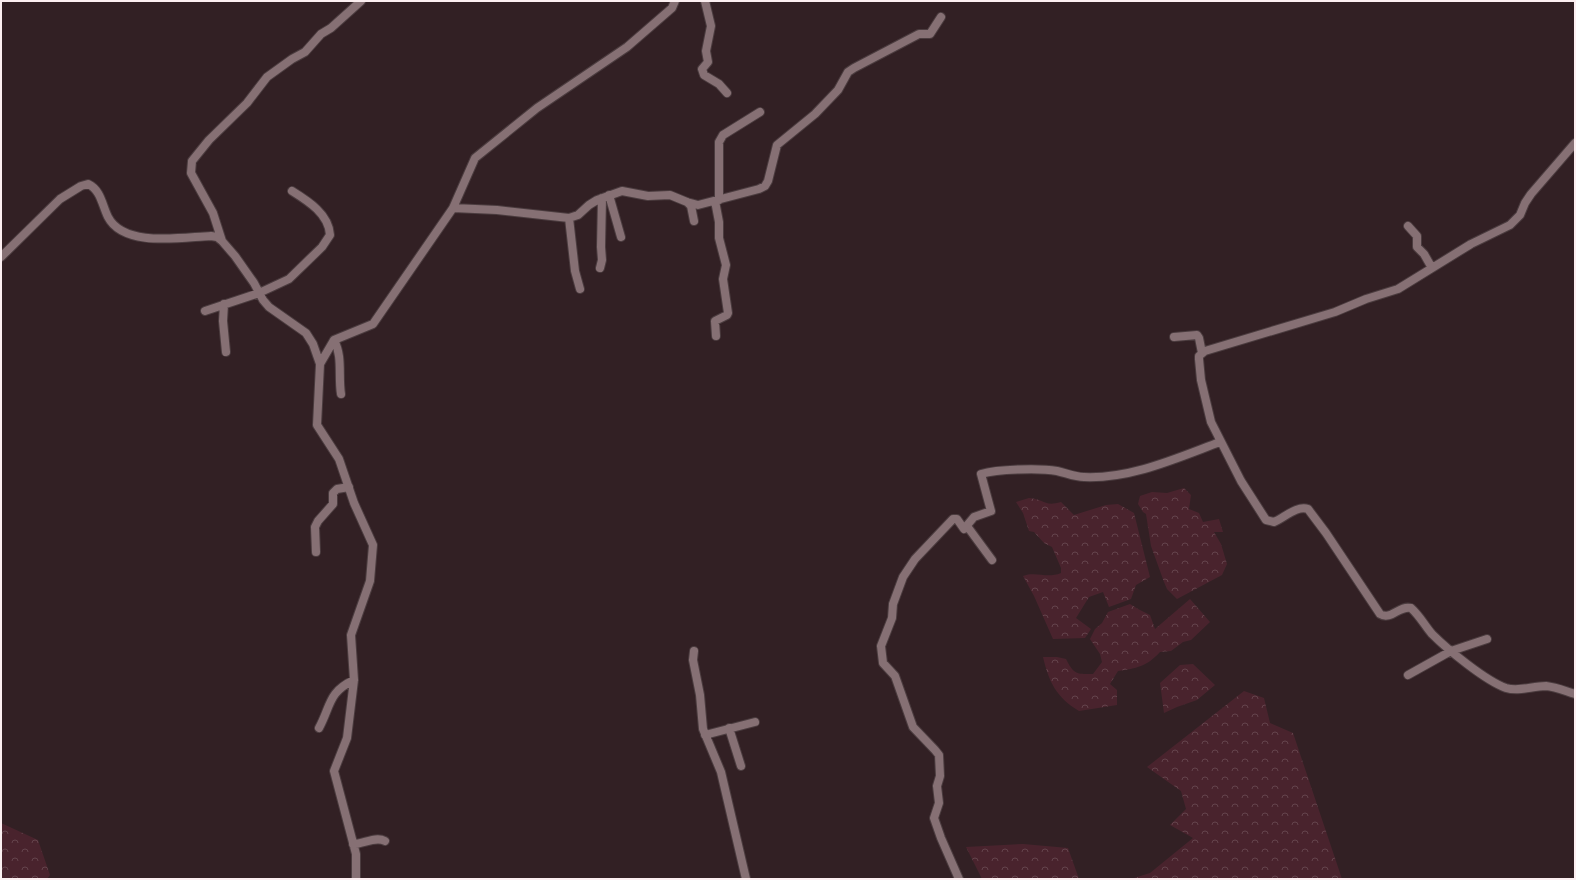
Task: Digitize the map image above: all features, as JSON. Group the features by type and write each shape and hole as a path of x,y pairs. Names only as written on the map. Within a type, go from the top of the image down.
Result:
{"street":[{"path":"222,241 216,220 191,173 192,161 209,140 247,103 267,76 305,52 321,34 331,28 361,1"},
{"path":"320,364 334,340 373,324 453,208 475,158 537,108 627,48 672,8 675,1"},
{"path":"705,1 711,26 706,51 708,60 702,69 704,75 719,84 727,93"},
{"path":"453,208 497,210 569,218 578,215 589,205 606,196 622,191 648,196 670,195 698,205 717,201 765,186 768,181 776,146 820,110 838,90 848,72 919,34 930,34 941,18"},
{"path":"716,336 715,322 728,313 723,279 727,267 719,238 717,201 719,142 723,135 760,112"},
{"path":"1575,143 1531,194 1520,215 1510,225 1471,244 1395,290 1366,299 1335,312 1202,353 1199,356 1201,380 1209,415 1220,442 1241,481 1266,520 1274,522 1299,509 1308,509 1326,532 1380,614 1389,616 1403,608 1411,608 1433,635 1451,651 1497,684 1506,688 1516,690 1546,686 1575,694"},
{"path":"1,257 60,198 80,186 88,184 95,188 115,227 126,233 159,239 211,236 217,237 222,241 246,271 262,300 273,311 306,333 310,338 320,364 317,425 339,459 354,503 373,545 370,580 351,635 354,680 347,738 334,771 356,854 356,879"},
{"path":"205,310 259,293 286,281 322,247 330,235 328,225 317,208 292,191"},
{"path":"606,196 621,237"},
{"path":"600,268 602,260 601,247 606,196"},
{"path":"687,202 690,206 694,221"},
{"path":"569,218 575,272 580,289"},
{"path":"1408,226 1417,236 1416,247 1424,254 1432,268"},
{"path":"224,304 223,321 226,352"},
{"path":"1174,337 1197,335 1202,353"},
{"path":"334,340 339,349 340,357 338,373 341,394"},
{"path":"959,879 934,818 939,803 937,787 940,776 939,755 936,750 913,727 895,676 883,663 881,646 892,618 893,604 903,577 915,559 954,518 957,518 964,529 974,517 991,511 981,477 981,474 983,473 1040,469 1058,471 1083,477 1110,476 1142,469 1220,442"},
{"path":"316,552 316,524 333,504 333,493 337,489 348,487"},
{"path":"967,526 992,560"},
{"path":"1408,675 1451,651 1487,639"},
{"path":"694,651 693,660 700,695 701,724 721,772 746,879"},
{"path":"318,728 334,693 343,685 354,680"},
{"path":"705,735 755,722"},
{"path":"729,728 741,766"},
{"path":"353,844 361,844 380,838 385,841"}],"green space":[{"path":"1184,488 1191,495 1189,509 1199,513 1203,522 1219,519 1223,532 1214,532 1221,544 1227,564 1222,575 1177,599 1167,589 1164,582 1151,546 1146,514 1138,504 1140,496 1152,492 1167,493"},
{"path":"1029,498 1051,504 1061,502 1074,515 1106,505 1118,504 1134,513 1150,577 1136,585 1131,599 1109,607 1103,592 1089,597 1076,618 1091,629 1085,638 1053,639 1034,596 1023,576 1032,574 1056,575 1061,573 1061,568 1052,547 1044,543 1034,532 1029,531 1023,513 1016,502"},
{"path":"1190,599 1210,622 1191,640 1183,642 1171,651 1160,652 1146,664 1141,666 1118,671 1110,684 1117,690 1117,705 1079,711 1071,706 1059,694 1051,681 1043,657 1057,657 1066,659 1074,671 1083,674 1093,674 1102,662 1100,654 1090,639 1095,629 1102,623 1108,612 1130,604 1150,615 1155,629"},
{"path":"1193,664 1215,685 1197,700 1164,713 1160,683 1180,665"},
{"path":"1244,691 1264,698 1270,723 1293,733 1342,879 1131,879 1150,873 1193,838 1170,825 1186,809 1181,791 1147,767"},
{"path":"1,823 38,840 50,875 47,879 1,879"},
{"path":"1023,844 1068,848 1079,879 982,879 966,847"}]}
